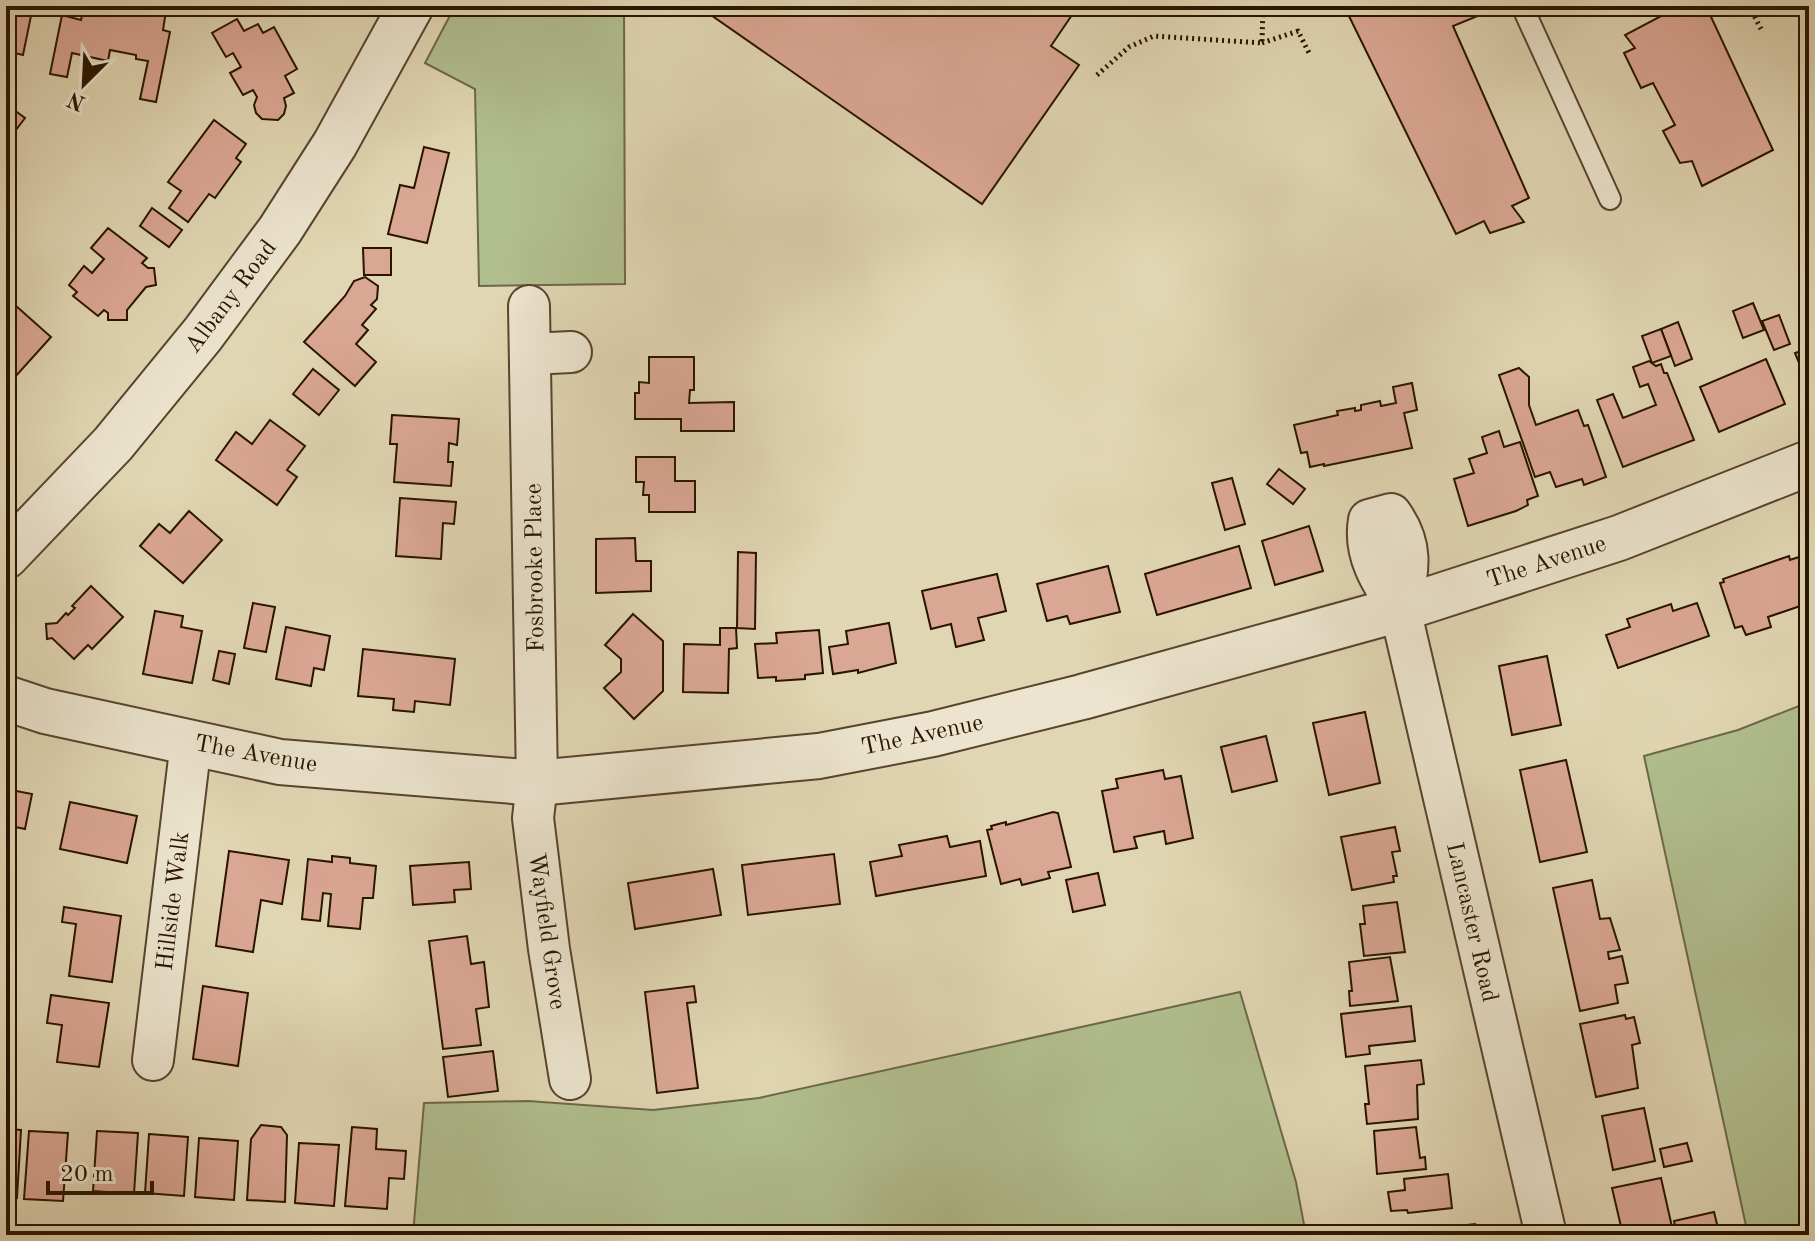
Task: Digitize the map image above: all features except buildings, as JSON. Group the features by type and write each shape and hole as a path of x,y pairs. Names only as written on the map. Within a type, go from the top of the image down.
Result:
{"street":[{"name":"Albany Road","path":"6,556 113,444 203,334 280,230 335,144 408,7"},
{"name":"Fosbrooke Place","path":"529,306 537,783"},
{"path":"530,354 571,352"},
{"name":"The Avenue","path":"6,698 45,711 280,762 537,783 819,756 933,734 1082,697 1400,609 1619,538 1809,463"},
{"name":"Lancaster Road","path":"1400,609 1546,1235"},
{"name":"Hillside Walk","path":"153,1060 191,742"},
{"name":"Wayfield Grove","path":"537,783 533,818 549,949 570,1079"}],"lane":[{"path":"1522,6 1610,199"}],"path":[{"path":"1262,43 1263,6"},
{"path":"1749,6 1761,29"},
{"path":"1097,75 1129,47 1154,36 1262,43 1298,31 1310,55"}],"green space":[{"path":"455,6 624,6 625,284 479,286 475,89 425,63"},
{"path":"1809,702 1809,1235 1748,1235 1644,756 1738,730"},
{"path":"1240,992 1296,1182 1306,1235 413,1235 424,1103 528,1101 653,1110 759,1098"}]}
